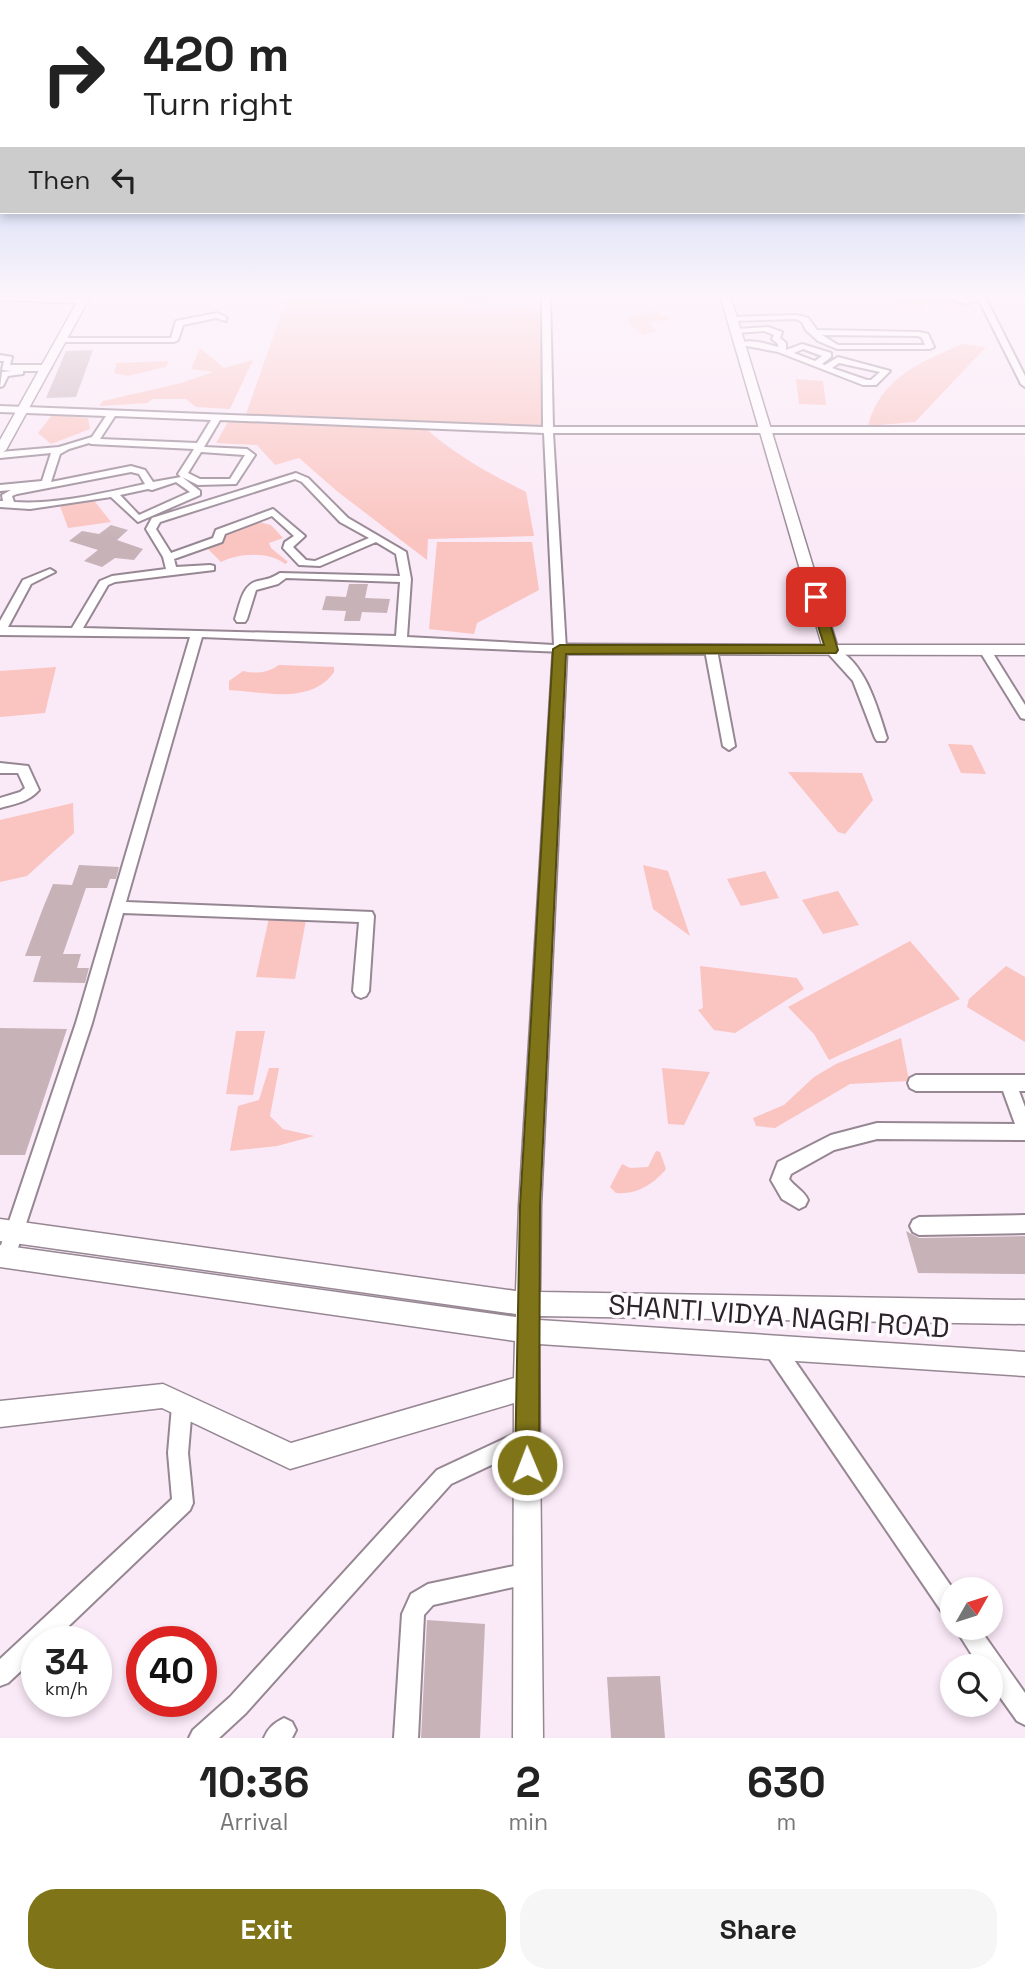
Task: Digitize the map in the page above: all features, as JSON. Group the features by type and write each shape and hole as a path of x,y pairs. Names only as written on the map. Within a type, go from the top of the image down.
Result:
{"street":[{"path":"0,453 43,376"},
{"path":"528,1738 526,1387 530,1206 560,649 547,376"},
{"path":"750,376 831,650 850,664 860,678 881,738"},
{"path":"848,376 870,383 879,376"},
{"path":"0,407 28,404 113,412 548,430 1025,430"},
{"path":"91,441 100,433 113,412"},
{"path":"0,453 59,450 91,441 199,447 247,452 250,455 233,482 198,482 183,474 199,447 218,416"},
{"path":"0,488 46,483 59,450"},
{"path":"113,494 138,519 197,494 180,479 152,487 30,506 5,504 9,494 135,469 142,472 152,487"},
{"path":"172,571 168,557 150,529 156,520 289,476 301,476 344,520 401,552 406,579 401,640"},
{"path":"79,480 83,497"},
{"path":"168,557 218,540 220,531 273,512 300,536 289,544 288,548 303,563 316,564 378,538"},
{"path":"75,632 104,583 112,579 210,568"},
{"path":"50,572 27,582 0,631 197,633 560,649 1025,650"},
{"path":"241,619 251,588 257,584 274,582 284,575 406,579"},
{"path":"3,1256 7,1231 84,1023 197,633"},
{"path":"711,650 729,746"},
{"path":"985,650 1025,715"},
{"path":"1009,686 1023,686"},
{"path":"0,768 23,768 32,790 23,796 0,803"},
{"path":"116,907 368,916 361,991"},
{"path":"799,1200 788,1193 780,1180 784,1168 831,1143 877,1131 1024,1126 1017,1083 916,1083"},
{"path":"919,1226 1025,1224"},
{"name":"SHANTI VIDYA NAGRI ROAD","path":"7,1231 528,1304 1025,1312"},
{"name":"SHANTI VIDYA NAGRI ROAD","path":"3,1256 529,1331 1025,1364"},
{"path":"307,1300 311,1273"},
{"path":"412,1315 416,1288"},
{"path":"774,1348 940,1590"},
{"path":"0,1414 163,1396 290,1456 526,1387"},
{"path":"0,1675 183,1503 178,1459 182,1405"},
{"path":"201,1738 238,1705 444,1478 527,1438"},
{"path":"404,1736 413,1614 419,1602 428,1595 528,1574"},
{"path":"974,1640 1025,1713"}],"shaded area":[{"path":"201,376 245,376 230,409 196,407 186,399 152,399 148,403 99,406 103,401"},
{"path":"259,376 547,376 548,430 245,417"},
{"path":"901,376 958,376 915,422 868,426 882,395"},
{"path":"796,379 823,381 826,405 799,404"},
{"path":"52,415 88,418 90,429 51,444 38,433"},
{"path":"228,422 426,429 474,464 526,492 534,536 428,539 427,560 338,492 299,458 275,465 257,445 216,443"},
{"path":"92,498 111,522 68,528 60,506"},
{"path":"256,521 271,525 283,538 269,543 271,548 288,562 285,564 271,557 253,555 221,562 208,549 224,538 221,533"},
{"path":"437,542 532,542 539,590 477,623 474,634 429,629"},
{"path":"279,665 334,667 334,672 313,689 300,693 272,694 229,690 229,681 243,671 262,672"},
{"path":"56,667 45,713 0,717 0,671"},
{"path":"948,744 972,745 986,774 961,773"},
{"path":"788,772 862,773 873,800 845,834 838,832"},
{"path":"73,803 74,833 27,876 0,882 0,820"},
{"path":"643,865 668,871 690,936 653,909"},
{"path":"765,871 779,898 741,906 727,879"},
{"path":"838,891 859,925 823,934 802,900"},
{"path":"269,918 306,920 295,979 256,977"},
{"path":"910,941 960,999 829,1060 814,1034 788,1007"},
{"path":"700,966 797,978 804,989 735,1033 714,1030 698,1010 703,1008"},
{"path":"1006,966 1025,977 1025,1042 967,1007 969,999"},
{"path":"236,1031 265,1031 253,1095 226,1094"},
{"path":"901,1038 909,1081 850,1084 775,1128 756,1126 753,1118 784,1105 814,1077 836,1064"},
{"path":"269,1068 279,1068 270,1116 283,1129 314,1136 277,1146 230,1151 238,1106 259,1100"},
{"path":"662,1068 710,1072 684,1125 668,1124"},
{"path":"656,1151 660,1152 666,1169 656,1179 631,1192 616,1193 610,1187 622,1164 630,1168 648,1167"}],"building":[{"path":"55,376 84,376 76,397 46,398"},
{"path":"111,525 128,530 117,540 143,549 134,560 115,558 102,567 84,561 98,550 69,541 82,531 99,534"},
{"path":"349,584 368,584 365,598 390,599 387,613 362,612 360,621 344,621 346,611 322,610 326,596 346,597"},
{"path":"79,865 119,867 116,879 110,879 107,888 86,888 63,954 81,954 77,968 89,968 85,983 33,982 41,956 25,956 43,908 53,884 72,885"},
{"path":"0,1028 67,1029 25,1155 0,1155"},
{"path":"906,1231 919,1238 1025,1236 1025,1274 918,1273"},
{"path":"427,1620 485,1624 480,1738 421,1738"},
{"path":"660,1676 665,1738 611,1738 607,1677"}],"route":[{"path":"527,1465 530,1206 560,649 831,650 816,597"}]}
